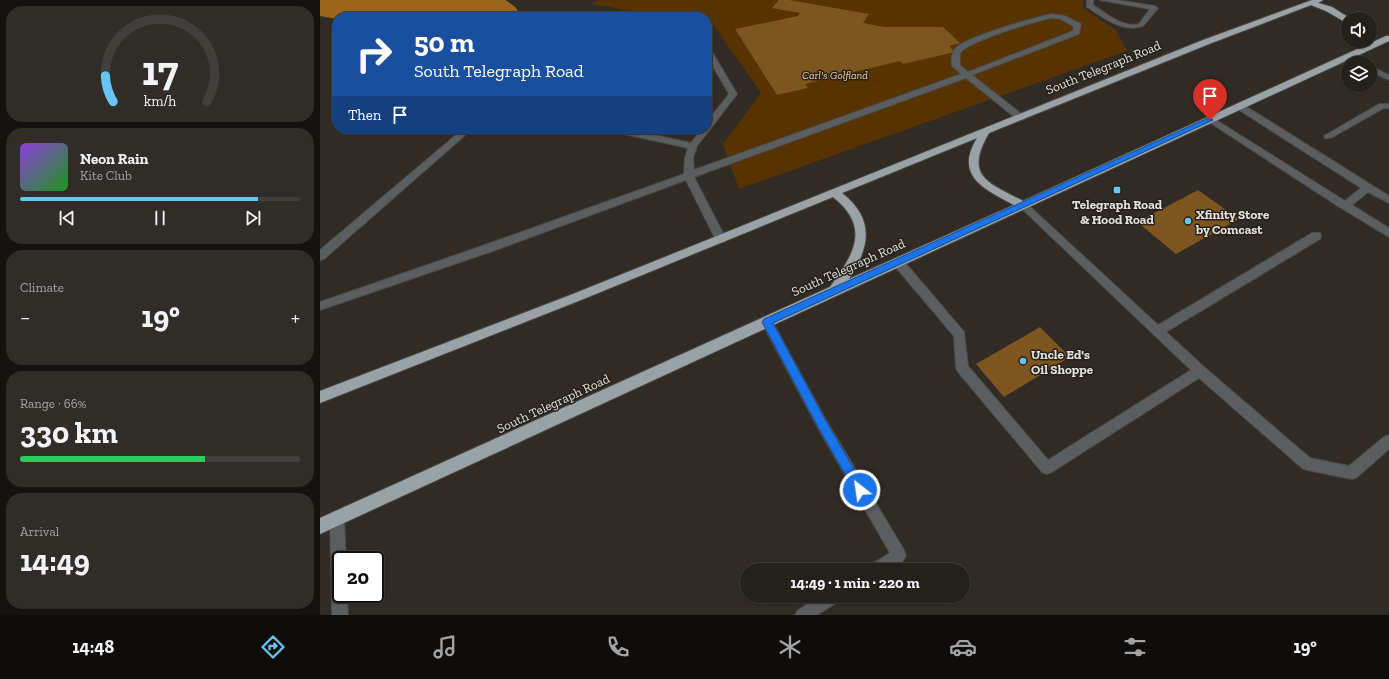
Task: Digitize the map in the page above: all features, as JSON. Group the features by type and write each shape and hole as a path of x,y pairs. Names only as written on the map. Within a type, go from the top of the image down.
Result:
{"highway":[{"name":"South Telegraph Road","path":"320,397 721,239 1206,42 1319,0"},
{"path":"1311,3 1341,16"},
{"name":"South Telegraph Road","path":"1377,41 1389,38"},
{"name":"South Telegraph Road","path":"1349,56 1359,48"},
{"name":"South Telegraph Road","path":"320,526 1341,60"},
{"path":"985,133 976,145 973,153 974,172 980,182 1023,205"},
{"path":"834,291 851,269 861,248 861,227 852,208 835,193"},
{"path":"320,407 343,388"}],"lane":[{"path":"1090,0 1089,6 1122,25 1134,27 1140,25 1155,8 1103,0"},
{"path":"320,306 486,250 966,75 1076,32 1078,26 1065,19 1052,16 982,37 960,48 955,57 956,66 966,75 1021,118"},
{"path":"712,58 733,94 712,122"},
{"path":"1377,72 1389,78"},
{"path":"1239,106 1367,188 1389,200"},
{"path":"1328,136 1382,106 1389,106"},
{"path":"1210,120 1389,233"},
{"path":"320,256 462,134"},
{"path":"638,134 694,146"},
{"path":"703,134 694,146 689,158 689,176 721,239"},
{"path":"1344,206 1367,188"},
{"path":"1023,205 1051,233 1200,371 1307,464 1351,473 1389,441"},
{"path":"1158,331 1316,236"},
{"path":"898,262 960,335 962,368 1047,468 1200,371"},
{"path":"767,322 822,424 899,555 886,563"},
{"path":"337,518 340,615"},
{"path":"803,615 823,603"}],"green space":[{"name":"Carl's Golfland","path":"597,0 1083,0 1083,8 1116,30 1127,51 739,189 723,144 761,93 714,26 712,26 712,12 636,12 592,4"}],"shaded area":[{"path":"320,0 505,0 517,9 518,12 332,12 332,18 320,16"}],"building":[{"name":"Carl's Golfland","path":"779,0 789,0 869,14 863,23 884,27 943,27 960,43 949,46 955,52 903,64 900,61 805,84 808,88 777,95 735,29 798,16 800,13 772,8"},
{"name":"Xfinity Store by Comcast","path":"1198,190 1239,219 1176,254 1137,222"},
{"name":"Uncle Ed's Oil Shoppe","path":"1040,327 1070,357 1004,397 976,364"}],"place":[{"name":"Telegraph Road & Hood Road","path":"1117,190"},
{"name":"Xfinity Store by Comcast","path":"1188,221"},
{"name":"Uncle Ed's Oil Shoppe","path":"1023,361"}],"route":[{"path":"860,490 822,424 767,322 1210,120"}]}
